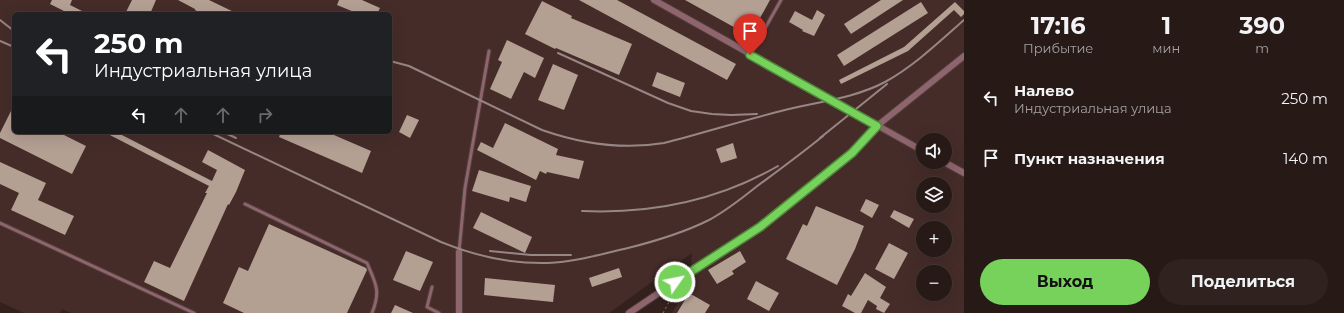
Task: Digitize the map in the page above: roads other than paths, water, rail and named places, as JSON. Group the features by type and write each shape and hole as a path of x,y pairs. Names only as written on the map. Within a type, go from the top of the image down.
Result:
{"street":[{"path":"654,0 916,147"},
{"path":"629,313 760,227 852,153 877,126 964,56"},
{"path":"952,166 964,173"},
{"path":"459,252 459,313"}],"lane":[{"path":"750,55 781,0"},
{"path":"459,252 465,188 489,51"},
{"path":"245,204 368,263 378,290 376,304 372,313"},
{"path":"0,223 194,313"},
{"path":"432,287 427,307 439,313"}],"railway":[{"path":"0,20 12,29"},
{"path":"392,62 409,66 542,130 557,135 587,142 617,146 648,145 664,143 873,88 906,69 964,20"},
{"path":"0,41 12,46"},
{"path":"558,53 668,103 691,111 731,115 757,114"},
{"path":"820,138 887,84"},
{"path":"213,134 441,242 480,255 534,263 568,261 598,255 659,239 699,225 733,205 823,136"},
{"path":"227,134 236,138"},
{"path":"582,211 634,210 683,203 731,188 778,166"},
{"path":"490,251 531,255 571,255"}]}
